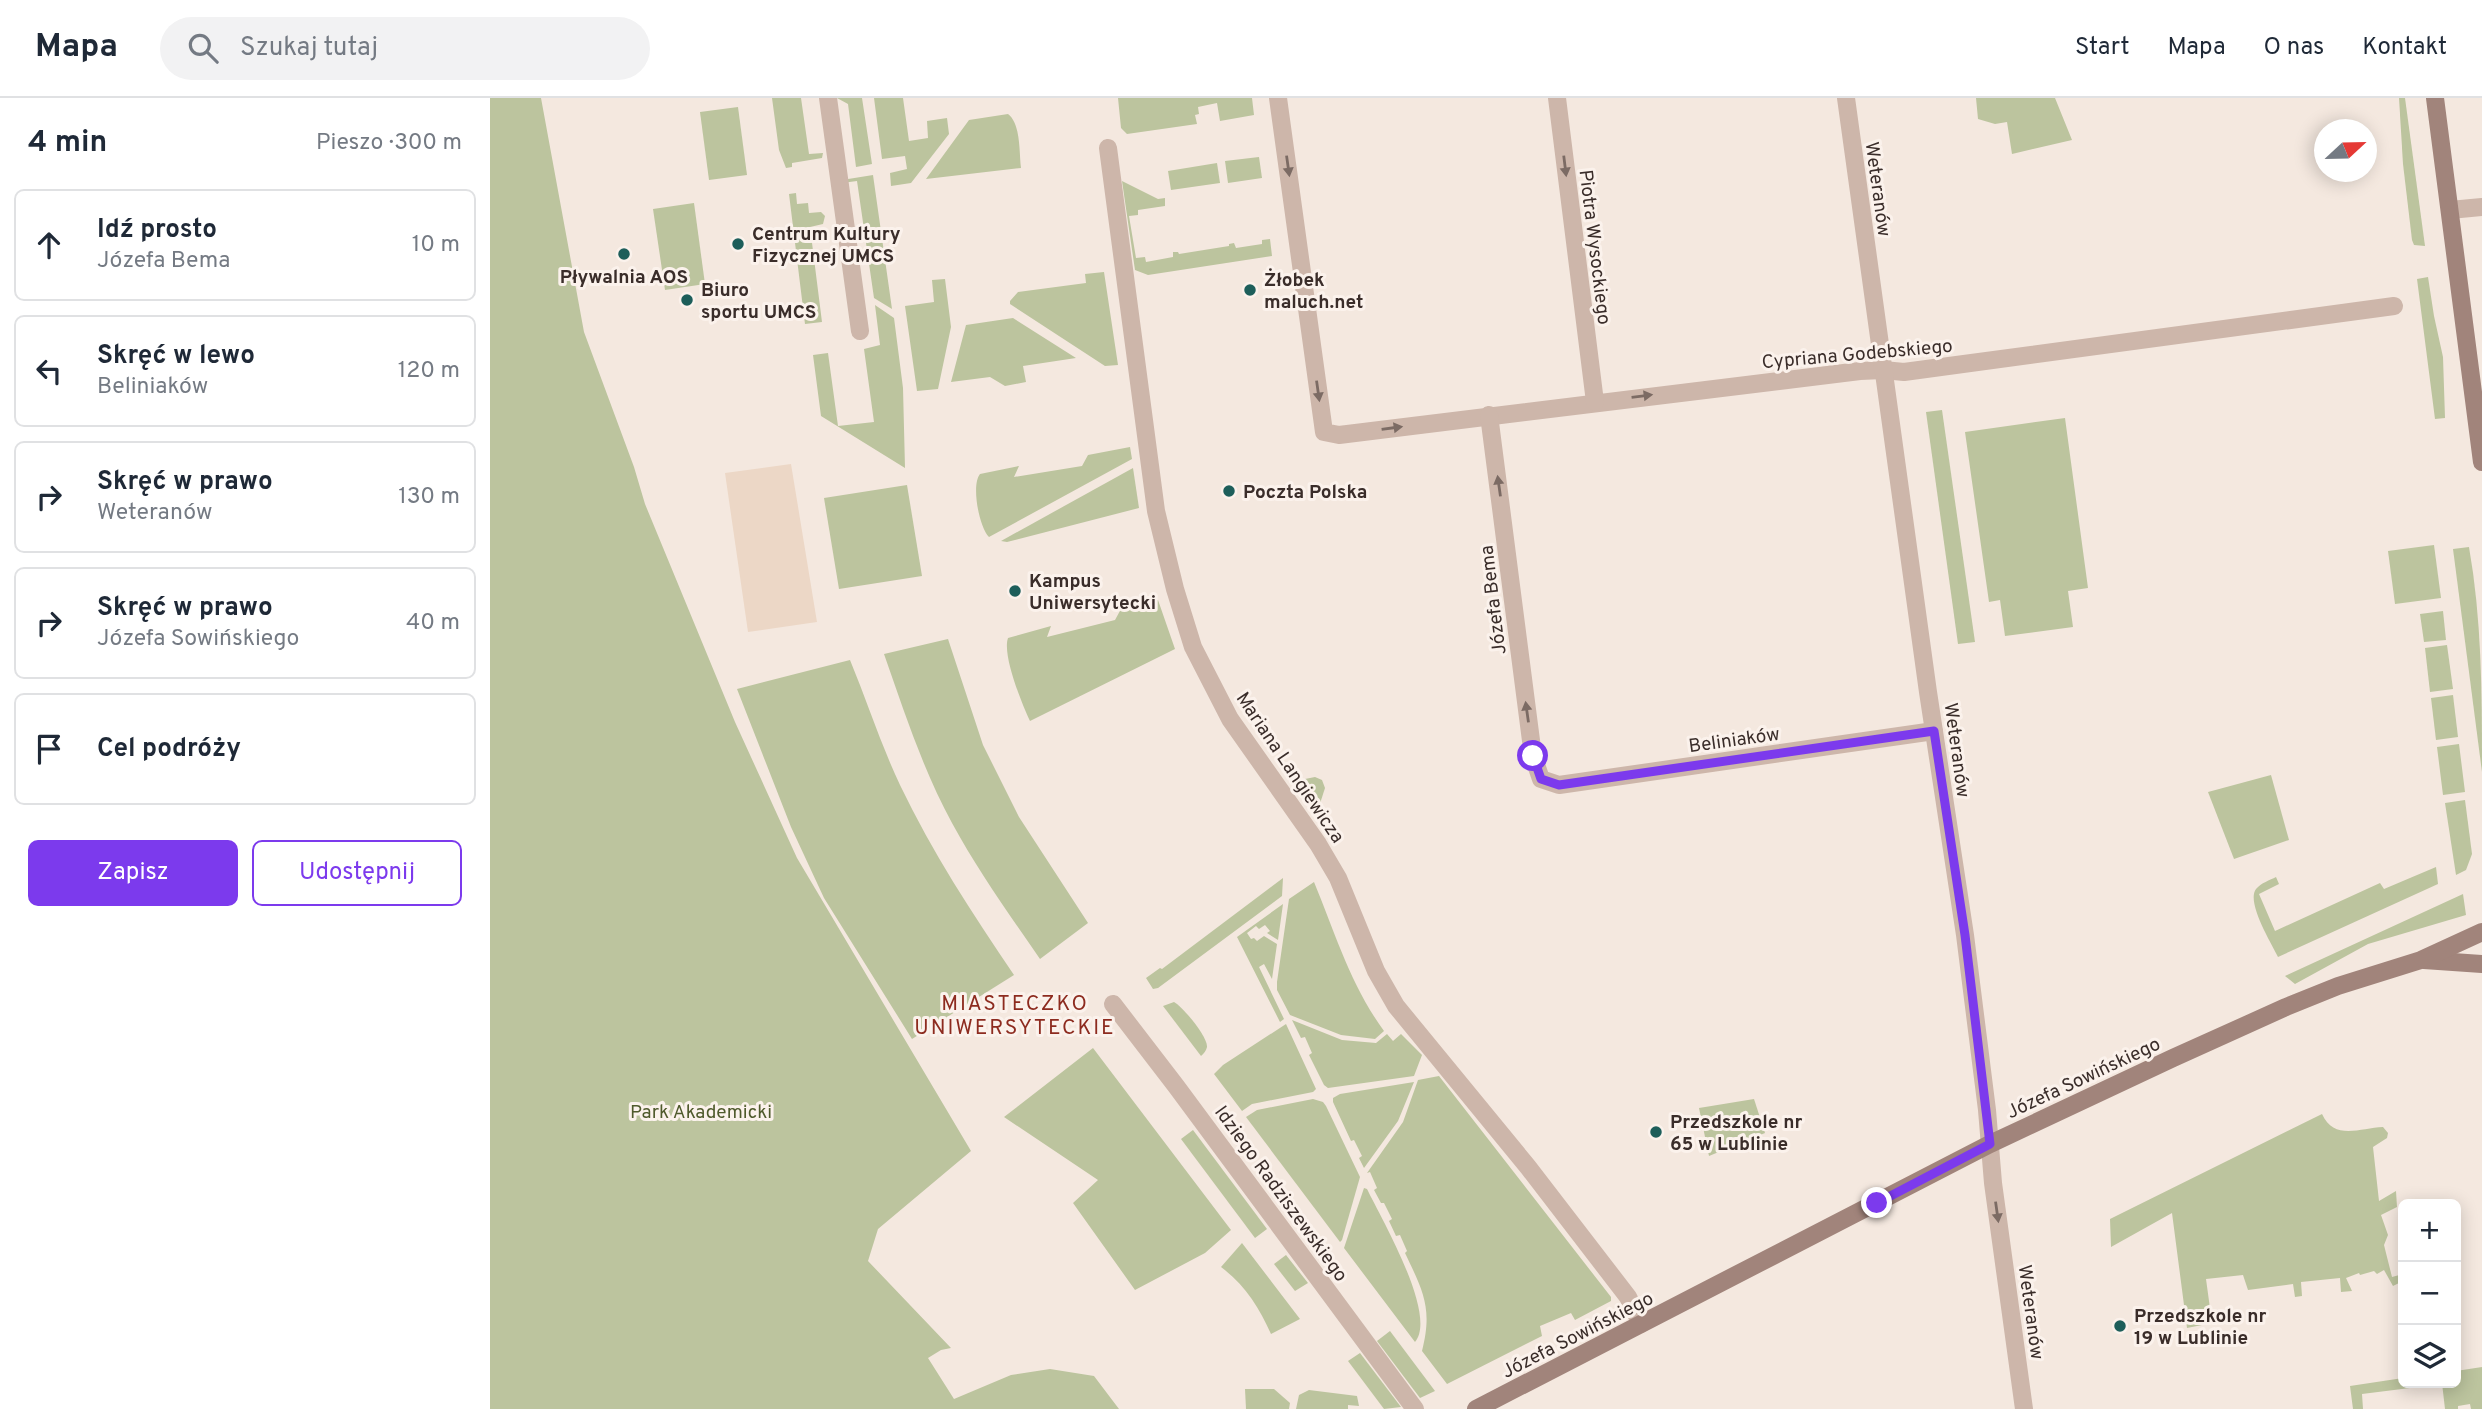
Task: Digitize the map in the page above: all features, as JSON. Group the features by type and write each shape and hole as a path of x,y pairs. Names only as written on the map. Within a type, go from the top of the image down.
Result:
{"main road":[{"path":"2435,98 2482,461"},
{"name":"Józefa Sowińskiego","path":"1476,1409 1990,1144 2286,1007 2338,986 2421,960 2482,932"},
{"name":"Józefa Sowińskiego","path":"2421,960 2482,964"}],"street":[{"path":"828,98 860,331"},
{"name":"Cypriana Godebskiego","path":"1278,98 1324,432 1339,435 1860,370 1904,372 2394,306"},
{"name":"Piotra Wysockiego","path":"1556,98 1594,402"},
{"name":"Weteranów","path":"1846,98 1965,935 1993,1183 2024,1409"},
{"name":"Mariana Langiewicza","path":"1108,148 1156,511 1175,589 1193,647 1230,719 1318,844 1338,878 1376,971 1396,1006 1536,1177 1628,1297 1642,1324"},
{"path":"2449,210 2482,207"},
{"name":"Józefa Bema","path":"1489,415 1533,756 1541,779"},
{"name":"Beliniaków","path":"1541,779 1559,785 1934,731"},
{"name":"Idziego Radziszewskiego","path":"1112,1004 1176,1086 1415,1409"}],"green space":[{"name":"Park Akademicki","path":"490,98 541,98 584,332 645,504 735,722 797,858 971,1151 878,1229 868,1261 951,1348 941,1350 928,1358 954,1399 1011,1375 1050,1369 1094,1376 1119,1409 490,1409"},
{"path":"772,98 801,98 809,154 823,153 822,158 792,163 792,167 786,168 779,150"},
{"path":"837,98 862,98 872,164 856,167 848,104"},
{"path":"874,98 903,98 909,141 928,138 927,121 947,118 949,134 911,183 891,186 890,173 907,169 905,156 882,159"},
{"path":"1118,98 1252,98 1254,115 1220,121 1217,103 1198,107 1199,114 1195,115 1197,124 1127,134 1121,128"},
{"path":"1976,98 2055,98 2072,140 2012,154 2007,122 1995,124 1978,119"},
{"path":"2399,98 2405,98 2425,246 2414,245 2412,240"},
{"path":"738,107 747,175 709,180 700,112"},
{"path":"1008,114 1017,131 1021,168 926,179 969,120"},
{"path":"1259,157 1262,178 1228,183 1225,161"},
{"path":"1217,163 1220,183 1171,190 1168,171"},
{"path":"873,175 892,309 874,298 857,181 842,183 842,180"},
{"path":"1122,181 1158,199 1165,198 1165,206 1138,210 1138,215 1129,216 1136,258 1145,257 1146,262 1173,257 1173,252 1179,254 1234,243 1236,248 1262,244 1262,240 1270,239 1272,256 1148,275 1135,270"},
{"path":"796,193 797,204 808,203 809,213 821,212 825,216 823,224 810,227 822,322 805,324 789,194"},
{"path":"694,203 705,284 665,290 653,209"},
{"path":"1104,272 1118,365 1105,366 1010,304 1018,292 1086,283 1085,274"},
{"path":"2428,277 2443,357 2445,418 2435,419 2417,279"},
{"path":"945,279 951,327 938,389 917,391 905,306 934,302 932,280"},
{"path":"875,305 894,318 903,388 905,468 821,416 813,355 828,353 838,426 874,422 864,349 880,345"},
{"path":"1013,318 1076,358 1023,366 1026,382 1005,386 990,377 951,382 966,325"},
{"path":"1942,410 1975,642 1958,644 1926,412"},
{"path":"2065,418 2088,588 2068,591 2073,627 2005,636 2000,600 1989,602 1965,432"},
{"path":"1130,447 1132,459 989,537 985,532 976,496 980,474 1019,466 1014,477 1082,466 1088,455"},
{"path":"1133,468 1139,508 1007,542 1001,541"},
{"path":"907,485 922,576 839,589 824,498"},
{"path":"2434,545 2441,598 2395,604 2388,551"},
{"path":"2469,547 2479,631 2482,772 2453,549"},
{"path":"1158,600 1175,649 1030,721 1010,667 1008,638 1051,626 1047,637 1115,620 1121,609"},
{"path":"2443,611 2446,640 2424,642 2420,614"},
{"path":"948,639 983,745 1019,817 1088,923 1040,959 983,875 942,803 915,740 884,654"},
{"path":"2447,645 2453,689 2430,692 2425,648"},
{"path":"850,660 912,810 953,882 1014,975 912,1039 824,898 791,827 737,689"},
{"path":"2453,695 2458,737 2436,740 2431,698"},
{"path":"2459,744 2465,792 2443,795 2437,747"},
{"path":"2271,775 2289,840 2234,859 2208,792"},
{"path":"1315,777 1322,780 1325,788 1316,816 1296,785"},
{"path":"2465,800 2472,854 2466,870 2456,875 2445,803"},
{"path":"2436,867 2438,884 2278,957 2254,903 2256,889 2276,877 2279,884 2259,894 2275,931 2380,883 2384,889"},
{"path":"1283,878 1282,896 1158,988 1153,989 1146,978 1162,969"},
{"path":"1314,882 1353,978 1384,1031 1375,1039 1341,1035 1290,1015 1277,990 1289,899"},
{"path":"2463,894 2466,915 2368,944 2295,984 2285,976"},
{"path":"1283,904 1278,940 1267,933 1270,931 1265,925 1259,929 1256,926 1247,933 1251,939 1257,941 1264,936 1277,944 1272,979 1264,964 1259,967 1284,1019 1280,1022 1237,937"},
{"path":"1174,1002 1204,1036 1207,1047 1201,1056 1163,1006"},
{"path":"1292,1020 1342,1040 1376,1043 1387,1034 1393,1041 1401,1034 1422,1055 1414,1076 1328,1088 1309,1055 1312,1053 1305,1037 1301,1038"},
{"path":"1286,1024 1316,1089 1313,1092 1252,1104 1242,1111 1214,1074 1223,1065"},
{"path":"1093,1048 1231,1230 1205,1253 1135,1290 1073,1203 1098,1180 1004,1117"},
{"path":"1439,1076 1611,1297 1611,1301 1575,1320 1571,1313 1540,1326 1542,1336 1447,1384 1422,1351 1427,1323 1421,1289 1400,1235 1396,1236 1389,1221 1392,1219 1374,1190 1377,1188 1370,1172 1367,1173 1403,1122 1418,1080"},
{"path":"1414,1082 1398,1121 1364,1168 1359,1158 1362,1156 1354,1140 1351,1141 1333,1098 1340,1094"},
{"path":"1313,1099 1326,1106 1360,1177 1340,1242 1246,1117 1257,1110"},
{"path":"1754,1099 1765,1133 1709,1156 1699,1108"},
{"path":"2322,1114 2333,1128 2341,1130 2383,1127 2388,1133 2387,1138 2373,1147 2379,1201 2396,1191 2397,1207 2381,1215 2388,1235 2384,1245 2392,1277 2398,1275 2398,1284 2393,1286 2384,1270 2377,1274 2374,1271 2346,1278 2352,1291 2341,1292 2340,1278 2301,1282 2302,1296 2295,1297 2293,1284 2248,1290 2243,1275 2206,1279 2212,1323 2187,1328 2172,1213 2111,1247 2110,1219"},
{"path":"1193,1130 1267,1229 1255,1238 1181,1139"},
{"path":"1364,1188 1367,1189 1394,1243 1414,1289 1420,1329 1415,1342 1344,1248"},
{"path":"1242,1243 1300,1319 1271,1334 1250,1297 1221,1267"},
{"path":"1286,1255 1308,1283 1295,1291 1274,1264"},
{"path":"1390,1331 1435,1391 1420,1398 1377,1341"},
{"path":"1360,1353 1401,1407 1384,1409 1348,1361"},
{"path":"2482,1367 2482,1409 2471,1409 2470,1404 2458,1406 2458,1409 2445,1409 2443,1388 2461,1388 2461,1370"},
{"path":"2398,1379 2398,1388 2410,1388 2362,1394 2363,1409 2353,1409 2350,1386"},
{"path":"1245,1389 1274,1389 1290,1403 1289,1409 1246,1409"},
{"path":"1309,1390 1357,1396 1359,1406 1348,1405 1348,1409 1296,1409 1299,1395"}],"shaded area":[{"path":"791,464 817,622 748,632 725,473"}],"place":[{"name":"Centrum Kultury Fizycznej UMCS","path":"738,244"},
{"name":"Pływalnia AOS","path":"624,254"},
{"name":"Żłobek maluch.net","path":"1250,290"},
{"name":"Biuro sportu UMCS","path":"687,300"},
{"name":"Poczta Polska","path":"1229,491"},
{"name":"Kampus Uniwersytecki","path":"1015,591"},
{"name":"Przedszkole nr 65 w Lublinie","path":"1656,1132"},
{"name":"Przedszkole nr 19 w Lublinie","path":"2120,1326"}],"district":[{"name":"MIASTECZKO UNIWERSYTECKIE","path":"1015,1015"}],"route":[{"path":"1533,756 1541,779 1559,785 1934,731 1965,935 1990,1144 1877,1203"}]}
